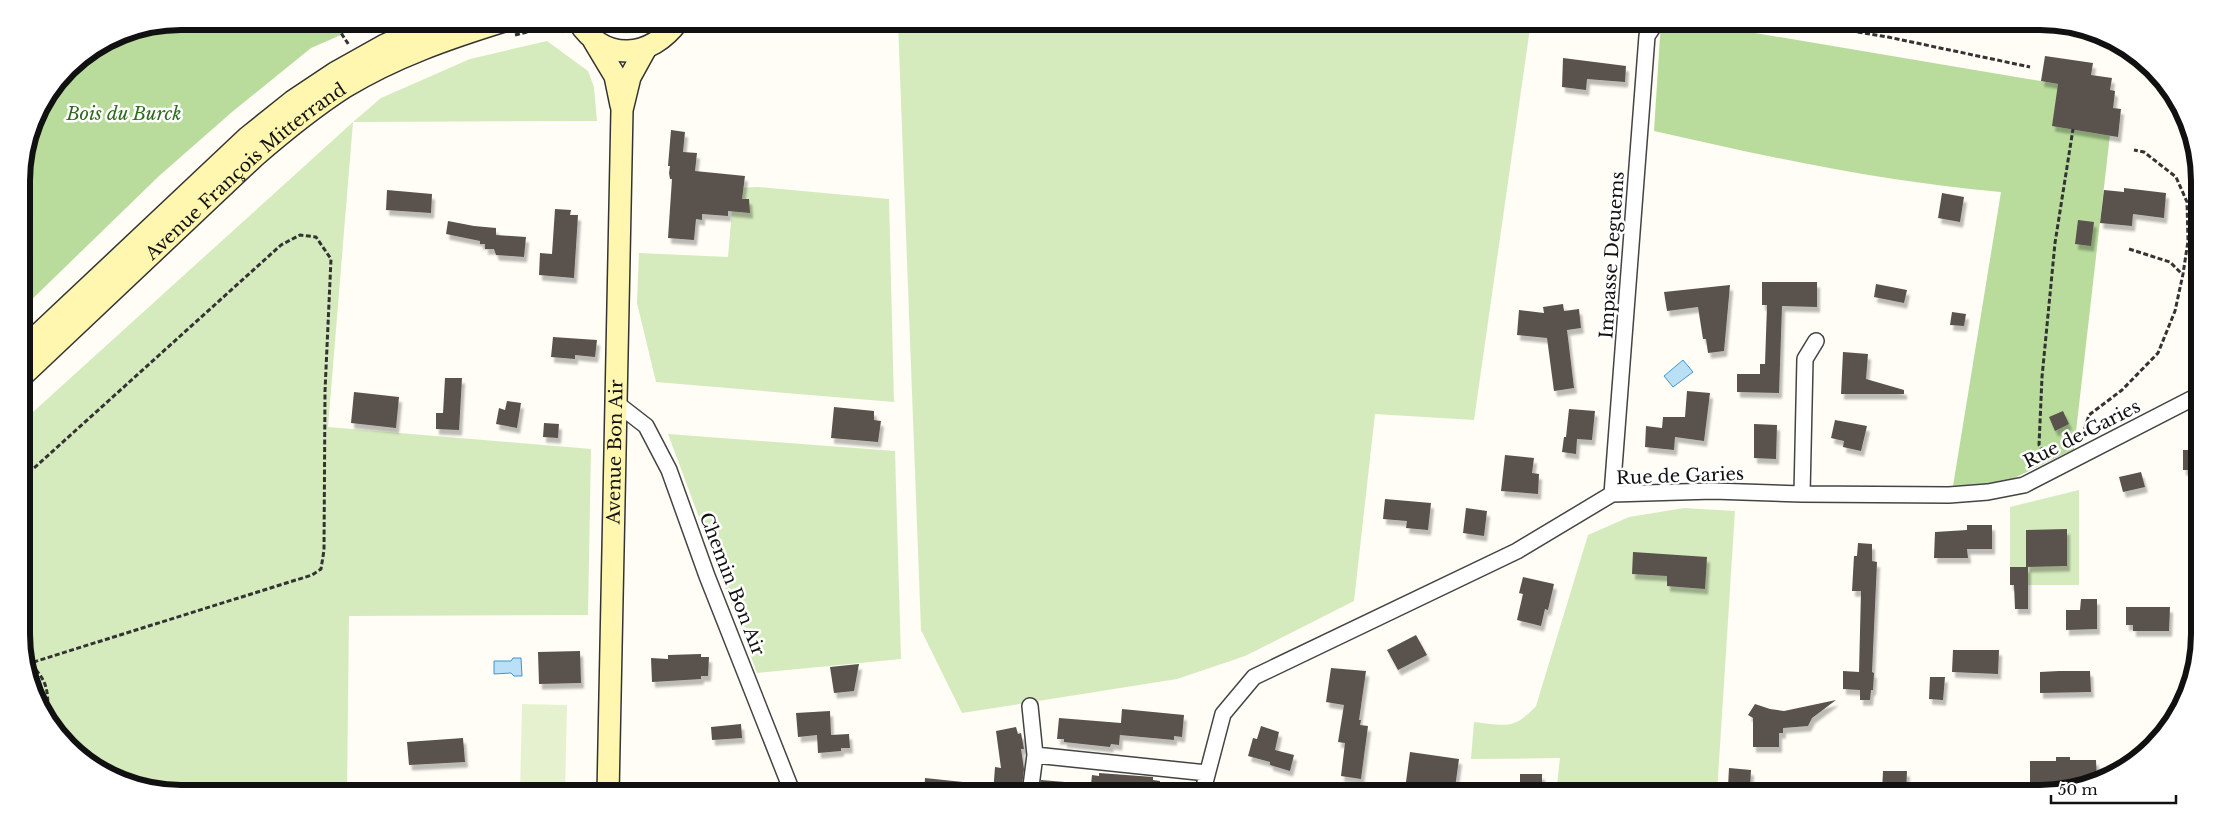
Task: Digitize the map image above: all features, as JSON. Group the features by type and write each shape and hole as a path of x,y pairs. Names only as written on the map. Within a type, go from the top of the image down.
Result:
{"main road":[{"name":"Avenue François Mitterrand","path":"30,342 248,137 292,101 335,73 385,45 420,30"},
{"name":"Avenue François Mitterrand","path":"30,368 254,157 290,126 345,87 385,65 445,39 499,30"},
{"name":"Avenue Bon Air","path":"584,30 594,41 614,76 622,110"},
{"path":"594,41 622,52 655,45 672,30"},
{"name":"Avenue Bon Air","path":"608,785 622,110 630,77 646,48"}],"street":[{"name":"Impasse Deguems","path":"1612,494 1647,36 1651,30"},
{"path":"1802,494 1805,359 1816,341"},
{"name":"Rue de Garies","path":"1204,785 1223,714 1254,677 1517,551 1612,494 1713,491 1949,495 1988,492 2024,485 2191,399"},
{"name":"Chemin Bon Air","path":"615,402 646,426 669,470 707,576 788,785"},
{"path":"1030,706 1035,756 1031,785"},
{"path":"1035,756 1206,773"}],"path":[{"path":"339,30 349,46"},
{"path":"1846,30 2030,67"},
{"path":"2055,468 2039,445 2041,387 2054,253 2072,129"},
{"path":"2091,451 2084,431 2090,415 2122,390 2158,353 2175,311 2188,241 2187,202 2176,177 2144,152 2134,150"},
{"path":"30,472 281,244 300,235 316,237 331,259 325,391 324,550 321,569 312,576 33,663"},
{"path":"2129,249 2170,262 2183,274"},
{"path":"34,668 44,679 48,691 48,705"}],"green space":[{"name":"Bois du Burck","path":"171,30 352,30 311,48 232,112 159,176 30,301 30,171 35,142 41,123 55,97 81,67 97,55 123,41"},
{"path":"611,30 641,30 634,33 619,33"},
{"path":"898,30 1530,30 1474,420 1375,414 1354,601 1245,656 1177,679 962,713 921,630"},
{"path":"1660,30 1737,30 2058,84 2115,91 2074,449 2004,483 1953,486 2001,192 1913,182 1826,168 1654,131"},
{"path":"547,41 588,71 594,87 597,121 353,122 381,98 470,59"},
{"path":"353,122 328,427 591,449 588,615 349,616 347,785 171,785 132,777 97,760 67,734 55,718 38,683 30,644 30,415"},
{"path":"758,187 889,199 894,402 656,382 637,303 639,253 728,257 734,188"},
{"path":"668,434 895,451 901,659 757,673"},
{"path":"2079,490 2079,585 2010,585 2010,507"},
{"path":"1684,508 1735,511 1718,785 1557,785 1560,758 1471,759 1474,722 1501,725 1514,723 1536,706 1588,535 1629,517"},
{"path":"522,704 567,705 565,785 520,785"}],"water":[{"path":"1683,360 1693,372 1673,387 1664,376"},
{"path":"513,658 521,658 522,676 514,676 511,673 494,674 494,661 511,661"}],"building":[{"path":"2045,56 2093,63 2091,75 2112,78 2110,90 2115,91 2113,108 2121,109 2118,137 2052,126 2058,84 2041,81"},
{"path":"1563,58 1626,66 1625,82 1587,79 1586,90 1562,87"},
{"path":"671,130 685,132 683,152 697,153 695,171 745,176 742,199 749,199 750,213 728,211 728,216 702,214 702,220 696,219 694,240 668,238 672,179 670,179 669,173 670,166 668,166"},
{"path":"2124,188 2166,193 2164,218 2133,214 2132,226 2100,223 2104,190 2124,192"},
{"path":"387,190 432,194 431,213 386,210"},
{"path":"1942,193 1964,197 1960,222 1938,218"},
{"path":"555,209 571,210 570,215 578,215 574,278 539,275 540,253 552,254"},
{"path":"2078,220 2094,222 2091,246 2075,244"},
{"path":"448,221 496,228 496,235 526,237 524,257 496,255 494,249 485,249 485,244 480,244 480,241 446,234"},
{"path":"1762,282 1817,282 1817,307 1782,306 1779,393 1737,392 1737,374 1760,374 1760,364 1765,364 1767,305 1762,305"},
{"path":"1876,284 1907,290 1904,303 1874,297"},
{"path":"1730,285 1724,351 1708,353 1706,339 1703,339 1698,307 1667,311 1664,292"},
{"path":"1563,304 1564,311 1579,309 1581,328 1567,330 1574,388 1554,391 1547,338 1517,335 1519,310 1544,313 1543,307"},
{"path":"1952,312 1966,314 1964,326 1950,325"},
{"path":"553,337 597,340 595,357 575,355 575,359 551,357"},
{"path":"1843,352 1868,354 1866,379 1904,390 1904,394 1841,394"},
{"path":"445,378 462,378 459,430 436,429 436,413 443,413"},
{"path":"1687,391 1710,393 1704,441 1675,437 1674,450 1645,447 1646,426 1662,428 1663,417 1685,417"},
{"path":"354,392 399,397 396,428 351,423"},
{"path":"507,401 521,403 517,428 496,424 499,408 505,410"},
{"path":"834,407 874,411 874,420 881,421 878,442 831,438"},
{"path":"1569,409 1595,411 1592,440 1577,439 1576,454 1562,452 1564,437 1566,437"},
{"path":"2063,411 2069,424 2055,431 2049,417"},
{"path":"1835,420 1867,426 1861,451 1843,447 1844,441 1831,438"},
{"path":"544,423 559,424 558,438 543,437"},
{"path":"1754,424 1777,425 1776,459 1754,458"},
{"path":"2183,450 2191,450 2191,470 2183,470"},
{"path":"1505,455 1534,458 1532,473 1539,474 1538,494 1501,491"},
{"path":"2141,472 2145,487 2123,492 2119,477"},
{"path":"1385,499 1431,503 1428,530 1406,528 1407,521 1383,519"},
{"path":"1466,508 1487,511 1484,536 1463,533"},
{"path":"1967,525 1992,525 1992,549 1967,549 1968,558 1934,558 1935,532 1967,530"},
{"path":"2067,529 2067,566 2026,567 2026,530"},
{"path":"1858,543 1872,544 1872,561 1877,562 1872,672 1874,673 1873,690 1871,690 1870,700 1860,700 1860,690 1843,689 1843,671 1859,672 1861,591 1852,591 1854,556 1857,556"},
{"path":"1633,552 1707,557 1705,589 1667,586 1667,576 1632,574"},
{"path":"2010,567 2028,567 2028,609 2015,609 2014,585 2010,585"},
{"path":"1523,577 1554,584 1548,610 1545,609 1541,626 1517,620 1523,594 1519,593"},
{"path":"2081,599 2097,599 2097,629 2066,630 2066,610 2080,610"},
{"path":"2126,607 2170,607 2169,631 2133,631 2133,625 2126,625"},
{"path":"1416,635 1427,655 1398,670 1387,650"},
{"path":"1953,650 1999,650 1998,674 1952,672"},
{"path":"580,651 581,683 539,684 538,652"},
{"path":"701,654 701,657 709,657 708,676 701,676 701,679 652,682 651,658 668,659 668,655"},
{"path":"859,664 854,691 834,693 830,667"},
{"path":"1331,668 1366,671 1359,720 1361,720 1360,725 1368,726 1361,779 1341,776 1345,743 1338,742 1344,705 1326,702"},
{"path":"2090,671 2091,692 2040,693 2040,672"},
{"path":"1930,677 1945,677 1943,700 1929,699"},
{"path":"1836,700 1812,718 1808,726 1783,728 1783,733 1779,733 1779,747 1753,747 1753,718 1748,715 1755,704 1784,711"},
{"path":"1122,709 1184,715 1182,737 1174,736 1174,740 1120,735"},
{"path":"830,711 831,735 849,734 850,748 841,748 841,751 818,753 817,735 798,737 796,713"},
{"path":"1059,718 1121,723 1119,745 1111,744 1110,747 1064,742 1064,739 1057,739"},
{"path":"741,724 742,738 712,740 711,727"},
{"path":"1261,726 1279,732 1275,750 1294,755 1290,771 1270,765 1270,762 1248,756 1253,738 1257,739"},
{"path":"1016,727 1018,734 1021,733 1024,749 1021,749 1024,769 1022,785 994,785 995,767 1001,768 996,731"},
{"path":"463,738 465,762 409,765 407,742"},
{"path":"1410,752 1459,759 1455,785 1430,785 1406,782"},
{"path":"2056,757 2070,757 2070,760 2096,760 2097,774 2069,782 2050,785 2030,785 2030,761 2056,761"},
{"path":"1729,768 1751,770 1750,785 1728,785"},
{"path":"1883,771 1907,771 1906,785 1882,785"},
{"path":"1099,773 1153,777 1153,780 1160,781 1160,785 1091,785 1092,775 1099,776"},
{"path":"1520,774 1542,774 1542,785 1520,785"},
{"path":"925,778 982,784 982,785 925,785"},
{"path":"1041,780 1089,784 1089,785 1041,785"}]}
